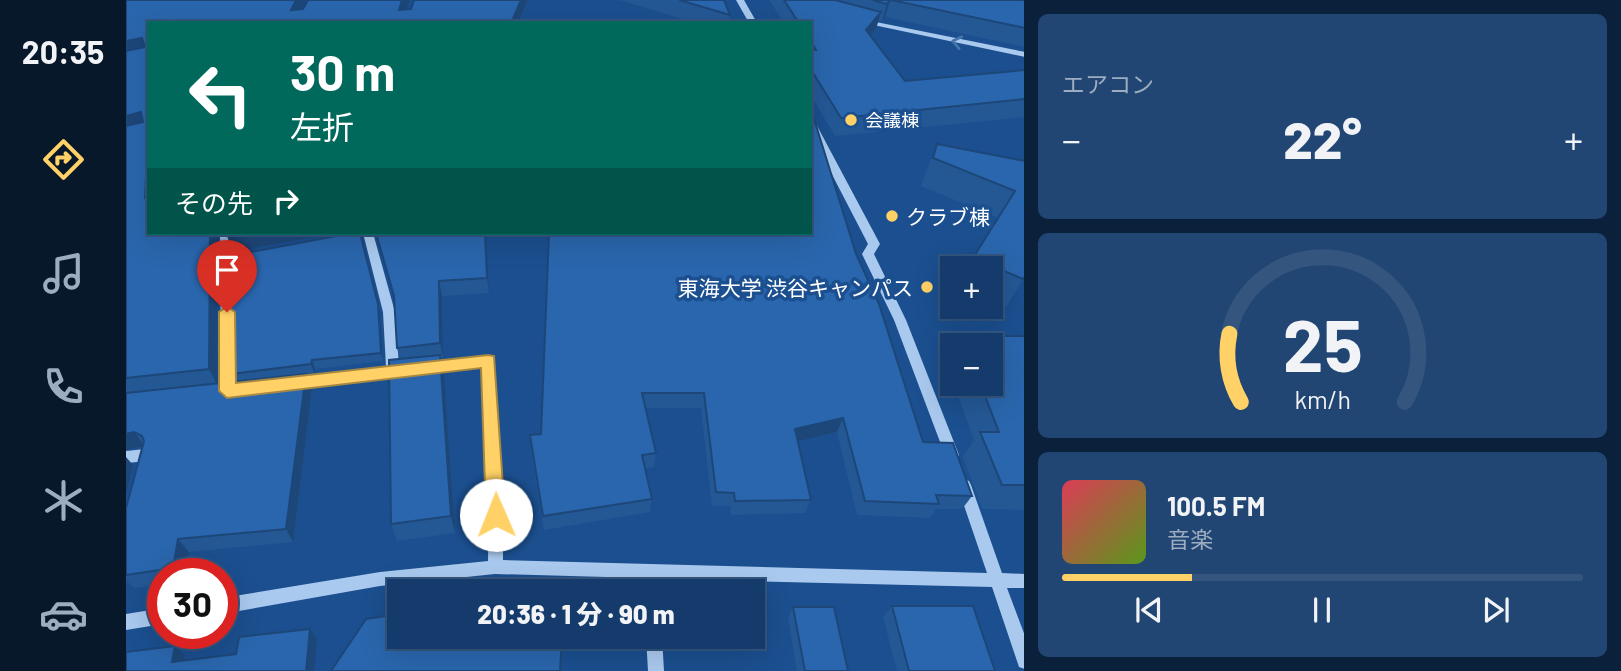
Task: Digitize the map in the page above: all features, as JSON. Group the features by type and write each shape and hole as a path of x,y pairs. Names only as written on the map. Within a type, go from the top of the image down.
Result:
{"street":[{"path":"740,0 752,21"},
{"path":"857,19 1024,55"},
{"path":"225,235 228,391"},
{"path":"363,235 389,312 393,371"},
{"path":"868,254 900,320 998,581 1024,661"},
{"path":"227,260 240,257"},
{"path":"283,384 488,361 496,489 495,567"},
{"path":"126,457 145,455 140,478"},
{"path":"238,603 380,579 495,567 1024,581"},
{"path":"649,570 650,579"},
{"path":"126,622 147,619"},
{"path":"655,649 656,671"}],"lane":[{"path":"812,126 874,244 868,254"}],"building":[{"path":"126,0 296,0 291,10 303,9 308,0 402,0 399,10 411,9 414,0 521,0 512,21 147,21 147,235 210,235 209,369 126,378 126,126 143,122 141,112 126,116 126,51 145,47 142,38 126,41"},
{"path":"679,0 724,0 730,15"},
{"path":"784,0 835,0 881,12 866,30 905,81 1024,70 1024,99 841,118 812,71 812,50 816,50 812,43 812,21 798,21"},
{"path":"873,0 890,0 887,4"},
{"path":"891,0 1023,0 1024,28"},
{"path":"812,112 856,254 879,304 923,442 953,443 972,496 936,495 939,504 865,501 843,418 795,429 811,500 735,501 734,493 716,492 704,393 642,393 656,453 642,455 652,499 543,516 530,435 541,434 549,235 812,235"},
{"path":"937,144 1024,161 1023,279 1003,271 1003,256 974,256 1015,191 933,158"},
{"path":"341,235 361,235 378,304 381,353 312,360 311,364 231,374 230,256"},
{"path":"377,235 485,235 487,278 439,281 440,343 397,348 394,296"},
{"path":"1003,336 1024,336 1024,485 1002,485 980,432 999,432 985,396 1003,396"},
{"path":"440,355 451,516 391,524 389,360"},
{"path":"306,374 286,529 178,539 175,558 147,558 147,572 126,575 126,508 144,441 142,436 134,432 126,434 126,393"},
{"path":"892,606 973,606 995,671 909,671"},
{"path":"793,607 834,607 848,671 805,671"},
{"path":"387,616 387,649 561,649 560,671 331,671 366,619"},
{"path":"310,629 306,671 126,671 126,652 174,649 172,662 236,654 239,637"}],"place":[{"name":"会議棟","path":"851,120"},
{"name":"クラブ棟","path":"892,216"},
{"name":"東海大学 渋谷キャンパス","path":"927,287"}],"route":[{"path":"227,312 227,391 488,361 496,515"}]}
